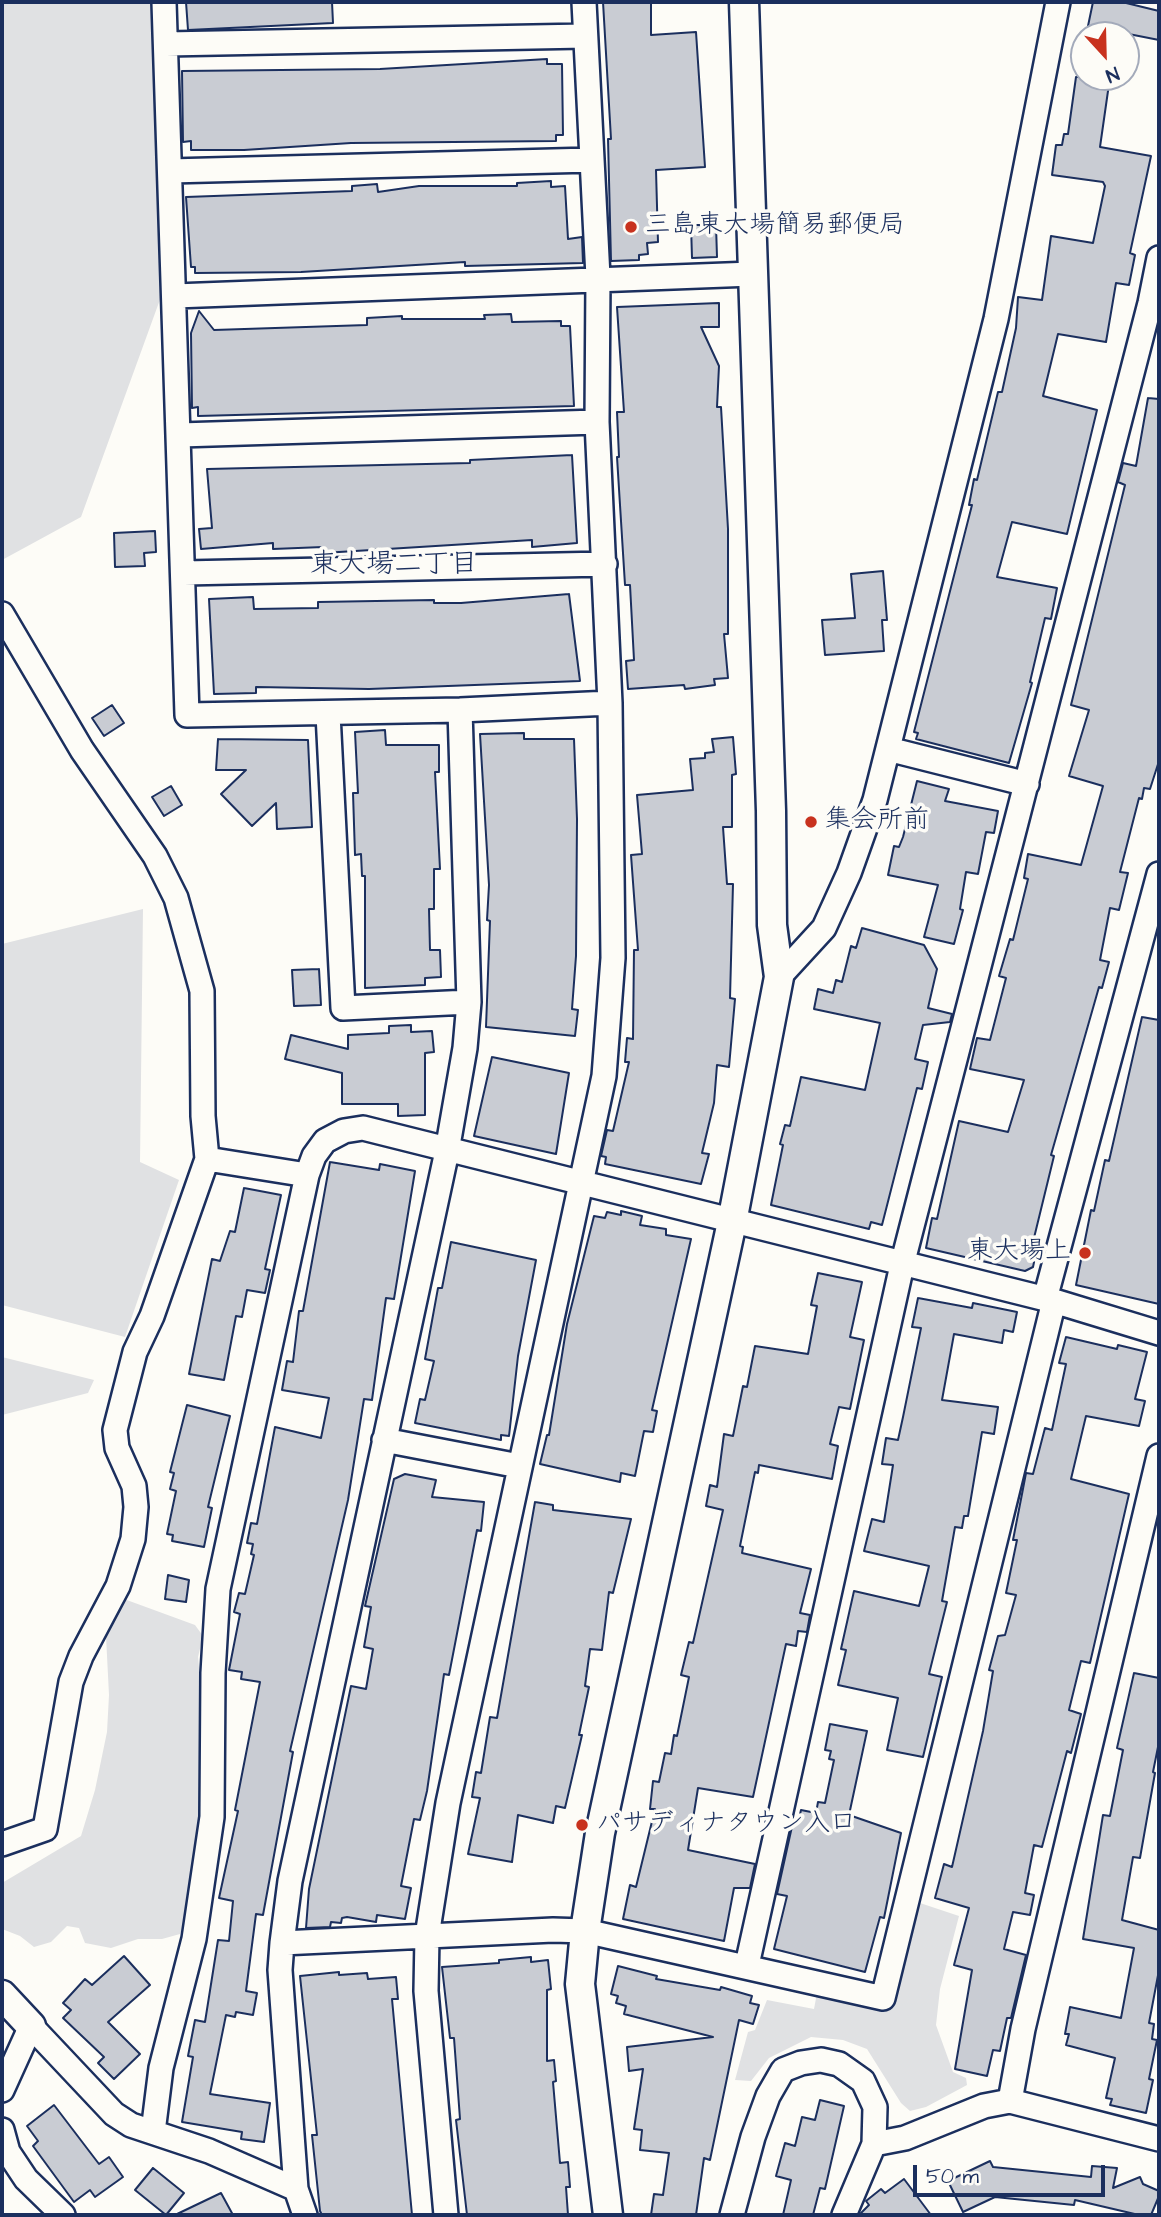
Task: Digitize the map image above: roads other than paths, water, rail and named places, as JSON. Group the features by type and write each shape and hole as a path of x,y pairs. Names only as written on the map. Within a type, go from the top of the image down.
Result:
{"street":[{"path":"164,2 187,715 328,714 610,703"},
{"path":"446,2215 426,1992 426,1937 448,1803 604,1076 613,958 610,703 597,422 598,278 584,2"},
{"path":"608,2215 580,1984 585,1931 600,1833 732,1222 779,978 772,925 771,811 744,2"},
{"path":"779,978 824,928 849,873 875,800 996,319 1058,2"},
{"path":"166,44 585,36"},
{"path":"170,171 591,160"},
{"path":"747,1965 902,1265 1155,304 1159,258"},
{"path":"175,296 752,274"},
{"path":"180,435 597,422"},
{"path":"184,573 605,564"},
{"path":"2,614 82,750 155,856 176,898 202,991 203,1116 207,1158 152,1316 135,1352 115,1430 117,1448 134,1486 136,1507 133,1539 118,1586 81,1656 71,1682 45,1829 2,1844"},
{"path":"305,2215 296,2189 280,1970 282,1943 290,1881 447,1152 465,1048 469,1002 460,710"},
{"path":"328,714 343,1008 469,1002"},
{"path":"888,749 1027,785"},
{"path":"282,1943 585,1931 747,1965 883,1998 1050,1300 1158,883"},
{"path":"153,2132 161,2068 194,1939 212,1817 214,1651 218,1589 307,1175 314,1156 325,1141 344,1130 363,1128 447,1152 580,1182 1050,1300 1159,1333"},
{"path":"207,1158 307,1175"},
{"path":"384,1440 519,1466"},
{"path":"1010,2101 1023,2029 1159,1456"},
{"path":"2,1995 114,2114 131,2125 221,2156 296,2189"},
{"path":"2,2090 31,2026"},
{"path":"732,2215 760,2117 783,2070 801,2063 821,2060 839,2064 863,2081 875,2107 874,2144 844,2215"},
{"path":"874,2144 905,2138 984,2106 1010,2101 1159,2139"},
{"path":"2,2130 8,2152 26,2179 63,2215"}],"place":[{"name":"三島東大場簡易郵便局","path":"631,227"},
{"name":"集会所前","path":"811,822"},
{"name":"東大場上","path":"1085,1253"},
{"name":"パサディナタウン入口","path":"582,1825"}],"district":[{"name":"東大場二丁目","path":"394,566"}]}
